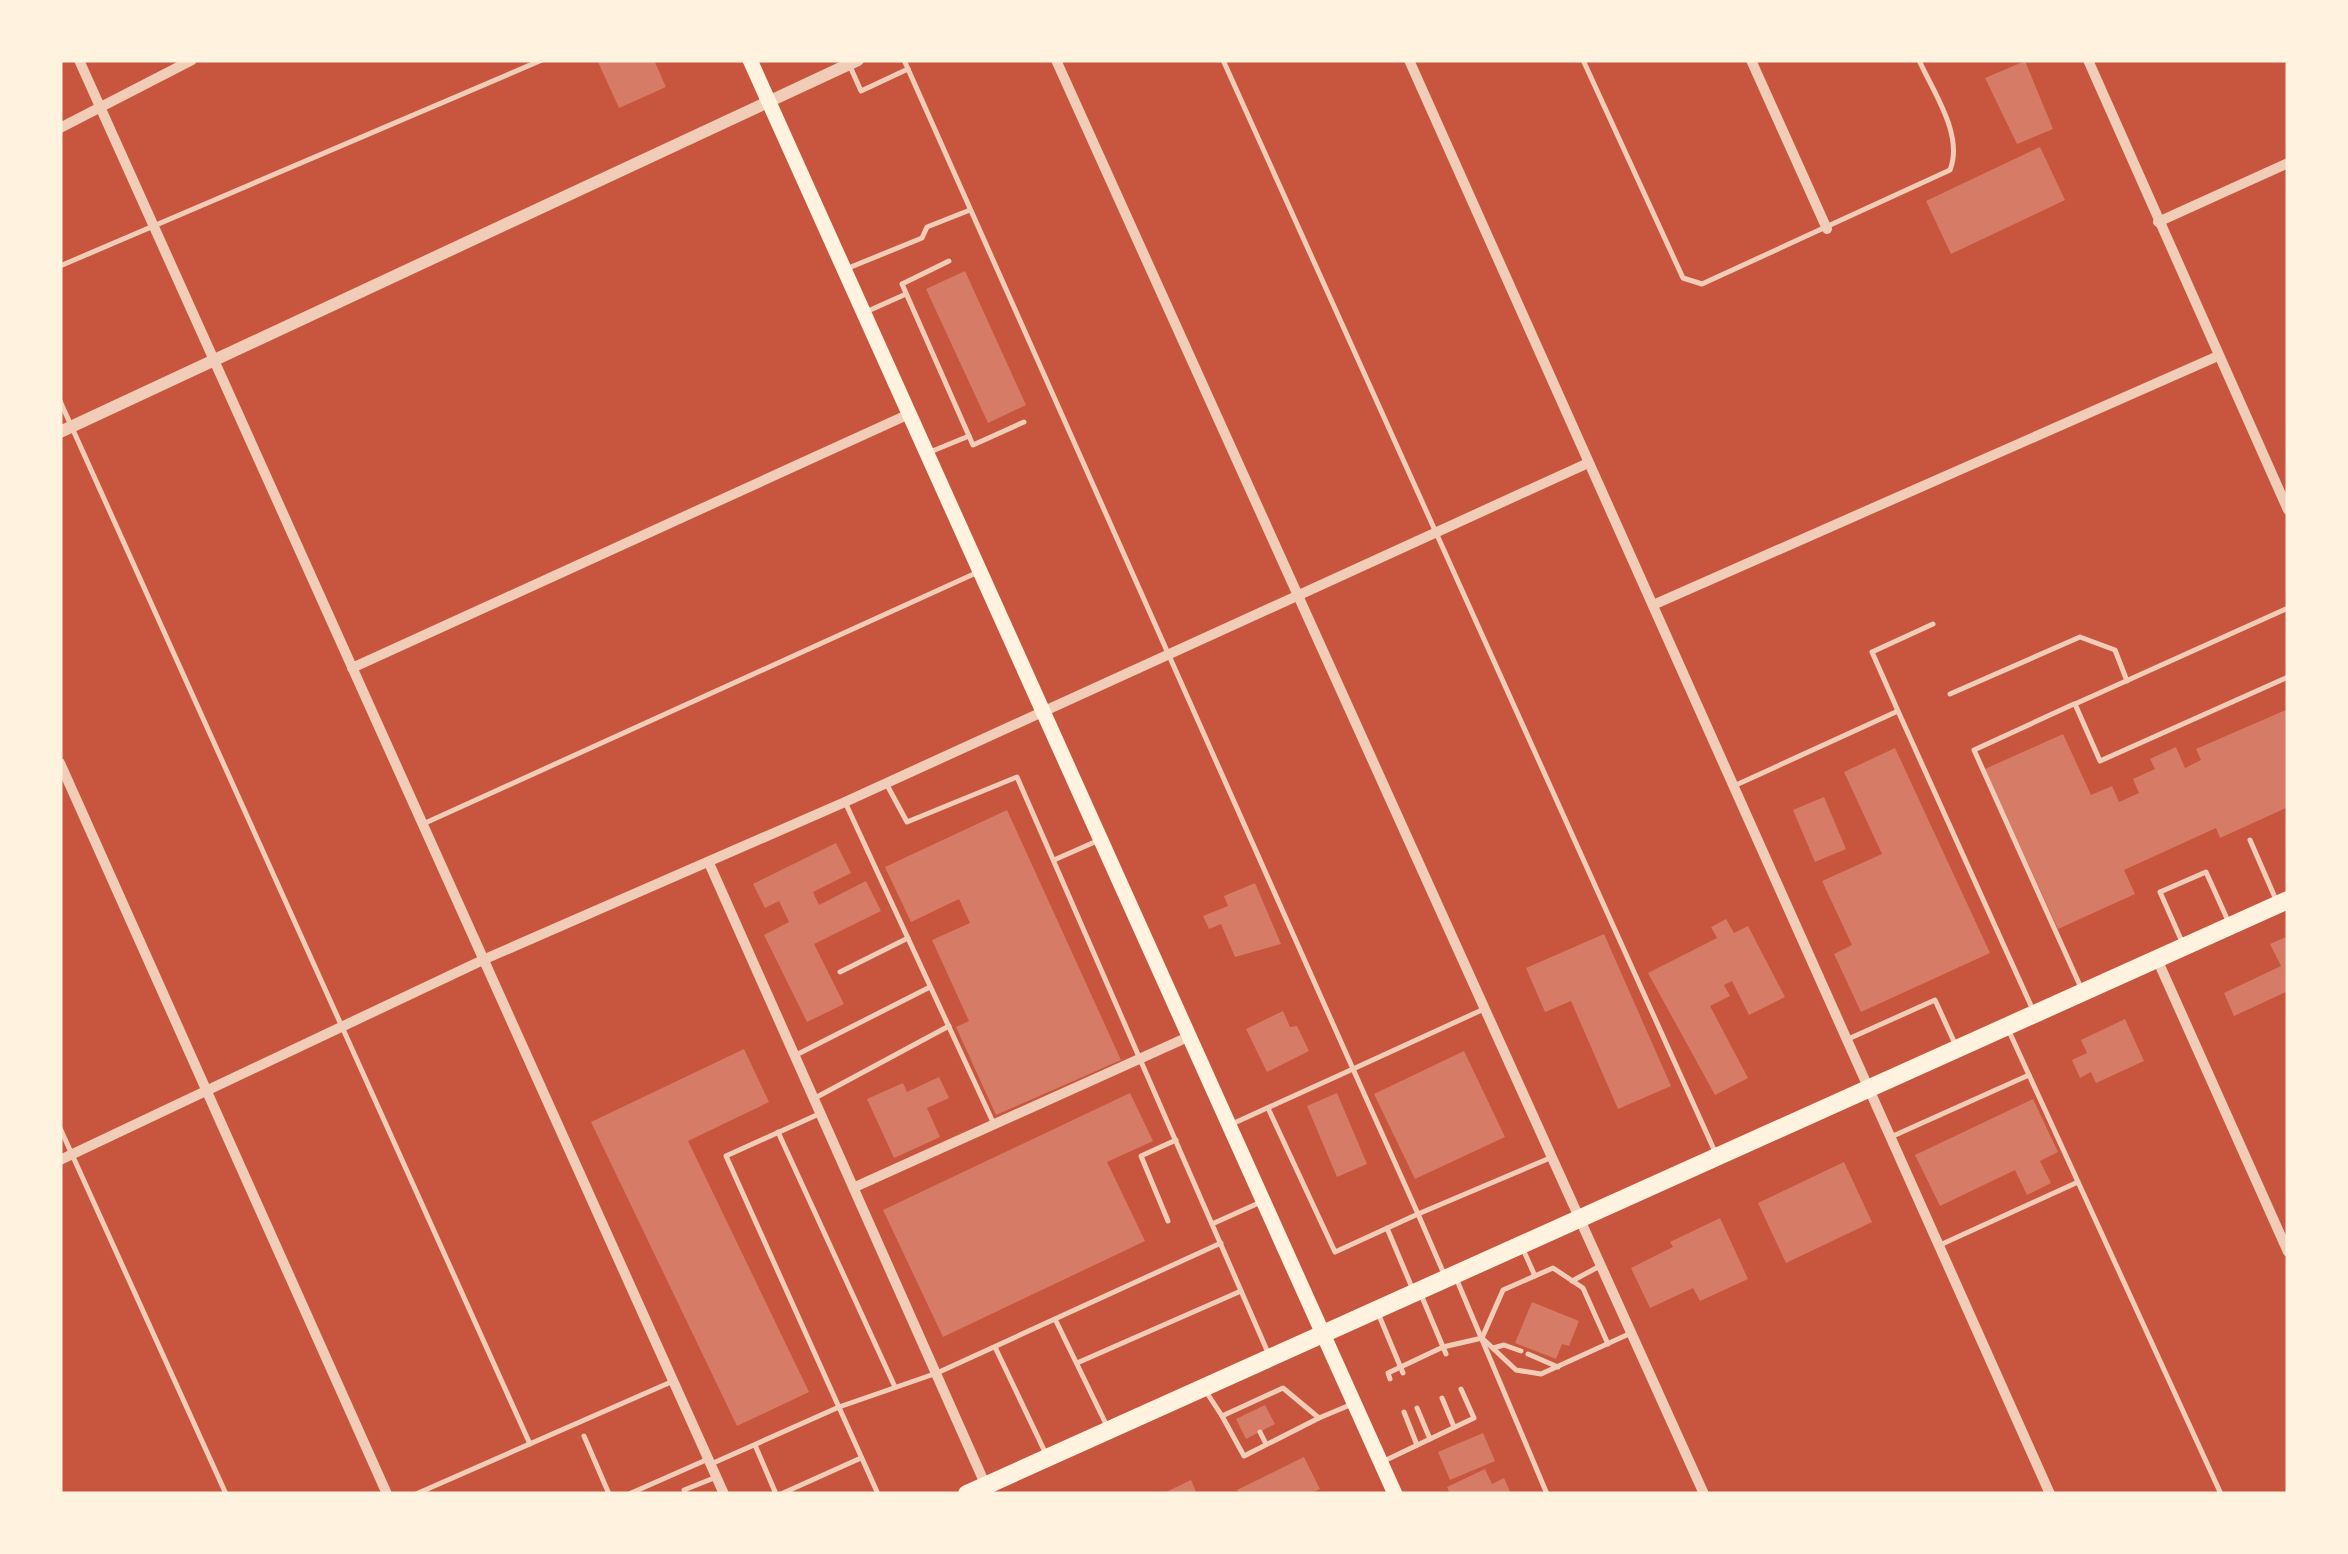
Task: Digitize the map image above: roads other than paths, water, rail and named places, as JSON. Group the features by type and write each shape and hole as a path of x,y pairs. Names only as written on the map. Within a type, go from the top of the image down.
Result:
{"main road":[{"path":"750,60 1395,1494"},
{"path":"967,1494 2283,903"}],"street":[{"path":"79,60 724,1494"},
{"path":"60,128 192,60"},
{"path":"1056,60 1704,1494"},
{"path":"1408,60 2050,1494"},
{"path":"1751,60 1826,229"},
{"path":"2088,60 2288,510"},
{"path":"66,429 851,61"},
{"path":"2158,222 2288,162"},
{"path":"1653,605 2218,356"},
{"path":"352,668 908,414"},
{"path":"60,1160 485,959 709,864 1586,464"},
{"path":"60,763 387,1494"},
{"path":"709,864 986,1486"},
{"path":"2156,960 2288,1252"},
{"path":"855,1186 1188,1037"}],"lane":[{"path":"60,266 542,60"},
{"path":"904,60 1418,1214 1482,1338 1546,1494"},
{"path":"1223,60 1718,1157"},
{"path":"1583,60 1684,278 1702,284 1950,170 1956,154 1952,136 1918,60"},
{"path":"851,61 861,91 908,70"},
{"path":"844,270 922,238 927,227 970,210"},
{"path":"950,261 902,284 969,436 973,444 1024,422"},
{"path":"863,313 906,294"},
{"path":"60,401 66,429 344,1027 530,1444"},
{"path":"926,454 969,436"},
{"path":"423,824 978,572"},
{"path":"2084,993 1974,750 2288,608"},
{"path":"1933,624 1872,652 2035,1014"},
{"path":"1950,694 2080,637 2114,650 2128,680"},
{"path":"2075,704 2100,761 2288,678"},
{"path":"1733,786 1898,711"},
{"path":"886,783 907,822 1017,777 1270,1358"},
{"path":"845,802 994,1124"},
{"path":"1054,860 1100,840"},
{"path":"2250,840 2283,903"},
{"path":"2184,947 2160,892 2206,872 2230,926"},
{"path":"840,972 908,938"},
{"path":"796,1056 930,987"},
{"path":"1846,1040 1935,1000 1957,1049"},
{"path":"1229,1125 1487,1008"},
{"path":"815,1098 949,1026"},
{"path":"2007,1026 2221,1494"},
{"path":"1889,1138 2029,1075"},
{"path":"1268,1108 1334,1252 1553,1156"},
{"path":"822,1113 726,1156 878,1494"},
{"path":"60,1128 226,1494"},
{"path":"778,1132 896,1387"},
{"path":"1168,1221 1140,1156 1176,1140"},
{"path":"1938,1246 2078,1182"},
{"path":"1212,1224 1264,1200"},
{"path":"1387,1228 1444,1350"},
{"path":"630,1494 839,1407 937,1373 1221,1244"},
{"path":"1522,1245 1535,1276"},
{"path":"1572,1280 1602,1265"},
{"path":"1390,1379 1388,1373 1482,1338 1503,1290 1553,1268 1583,1288 1608,1344"},
{"path":"1077,1363 1241,1291"},
{"path":"1377,1310 1402,1370"},
{"path":"1056,1319 1109,1430"},
{"path":"1482,1338 1516,1370 1541,1374 1632,1333"},
{"path":"1493,1348 1504,1345 1558,1367"},
{"path":"995,1346 1048,1458"},
{"path":"416,1494 674,1381"},
{"path":"1203,1388 1244,1456 1355,1402"},
{"path":"1222,1416 1283,1388 1318,1418"},
{"path":"1382,1463 1474,1418 1461,1388"},
{"path":"1442,1398 1454,1428"},
{"path":"1246,1404 1250,1412"},
{"path":"1418,1408 1430,1439"},
{"path":"1404,1412 1417,1446"},
{"path":"1260,1432 1266,1444"},
{"path":"584,1436 609,1494"},
{"path":"754,1445 778,1494 862,1458"},
{"path":"686,1494 684,1490 717,1478"}]}
